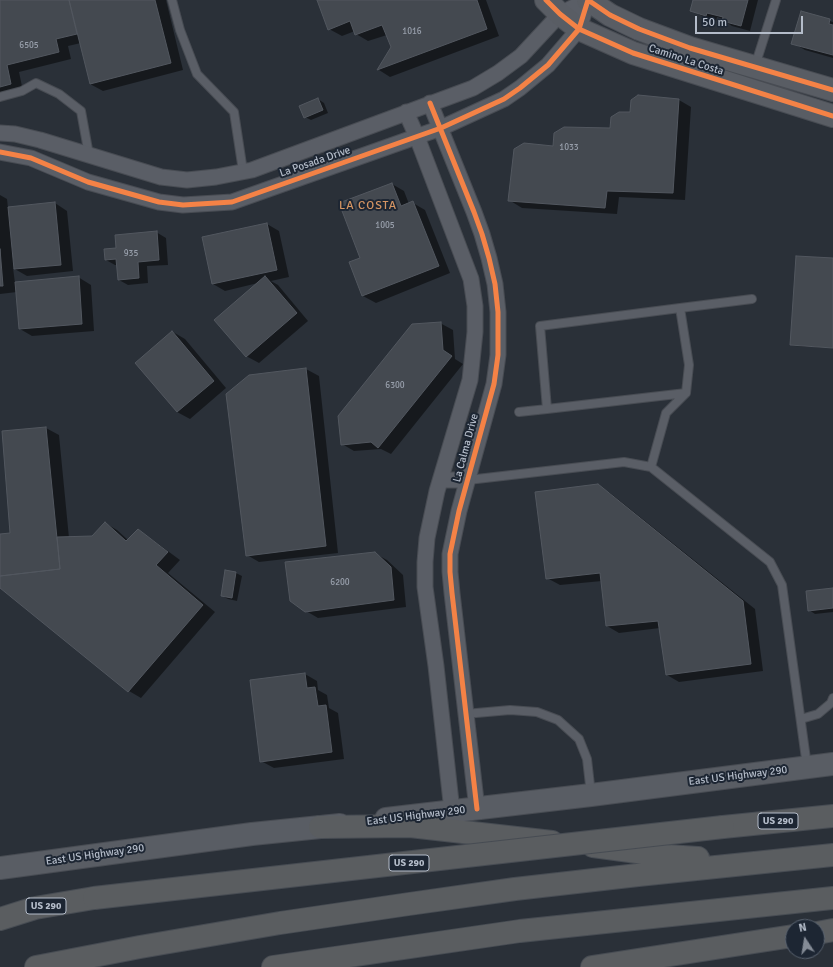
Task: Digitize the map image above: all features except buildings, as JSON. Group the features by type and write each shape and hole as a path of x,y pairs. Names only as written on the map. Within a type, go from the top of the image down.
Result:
{"highway":[{"name":"US 290","path":"0,919 35,908 94,898 833,816"},
{"path":"320,827 410,826 626,850 667,856 752,863"},
{"path":"36,967 140,947 280,923 515,889 833,855"},
{"path":"273,967 520,931 833,898"},
{"path":"592,967 785,937"}],"main road":[{"name":"Camino La Costa","path":"588,0 610,15 639,29 690,48 833,90"},
{"name":"Camino La Costa","path":"553,7 579,29 623,49 833,116"},
{"name":"East US Highway 290","path":"0,868 252,834 476,809 807,766 833,764"}],"street":[{"name":"La Posada Drive","path":"0,132 15,134 161,177 187,180 216,177 252,170 430,102 472,88 498,73 521,56 553,7 588,0 579,29 548,65 520,88 488,107 417,137 232,202 183,205 159,202 79,179 31,158 0,152"},
{"name":"La Calma Drive","path":"430,102 485,242 495,284 498,312 498,355 494,384 450,554 450,572 454,613 476,809"},
{"name":"La Calma Drive","path":"406,112 471,279 475,306 475,332 470,380 440,480 427,538 425,562 425,587 452,811"},
{"name":"La Posada Drive","path":"346,135 353,159"},
{"path":"79,179 89,155"},
{"name":"La Calma Drive","path":"440,480 468,480"},
{"path":"429,618 454,613"}],"lane":[{"path":"172,0 180,30 197,74 234,112 244,171"},
{"path":"755,67 776,0"},
{"path":"0,97 22,91 36,83 59,94 81,111 89,155"},
{"path":"546,409 540,326 752,299"},
{"path":"651,467 666,412 686,393 689,365 680,308"},
{"path":"519,412 686,393"},
{"path":"468,480 624,462 651,467 770,562 782,585 807,766"},
{"path":"801,719 818,714 831,704 833,698"},
{"path":"466,714 510,710 537,712 558,720 579,739 587,759 591,795"}],"cycle path":[{"path":"546,0 560,14 579,29 633,53 833,116"},
{"path":"0,152 31,158 88,182 159,202 183,205 232,202 441,128 504,99 548,65 579,29 588,0 610,15 639,29 690,48 833,90"},
{"path":"430,103 482,234 495,284 498,312 498,355 494,384 459,511 450,554 452,593 477,809"}],"district":[{"name":"LA COSTA","path":"368,206"}]}
